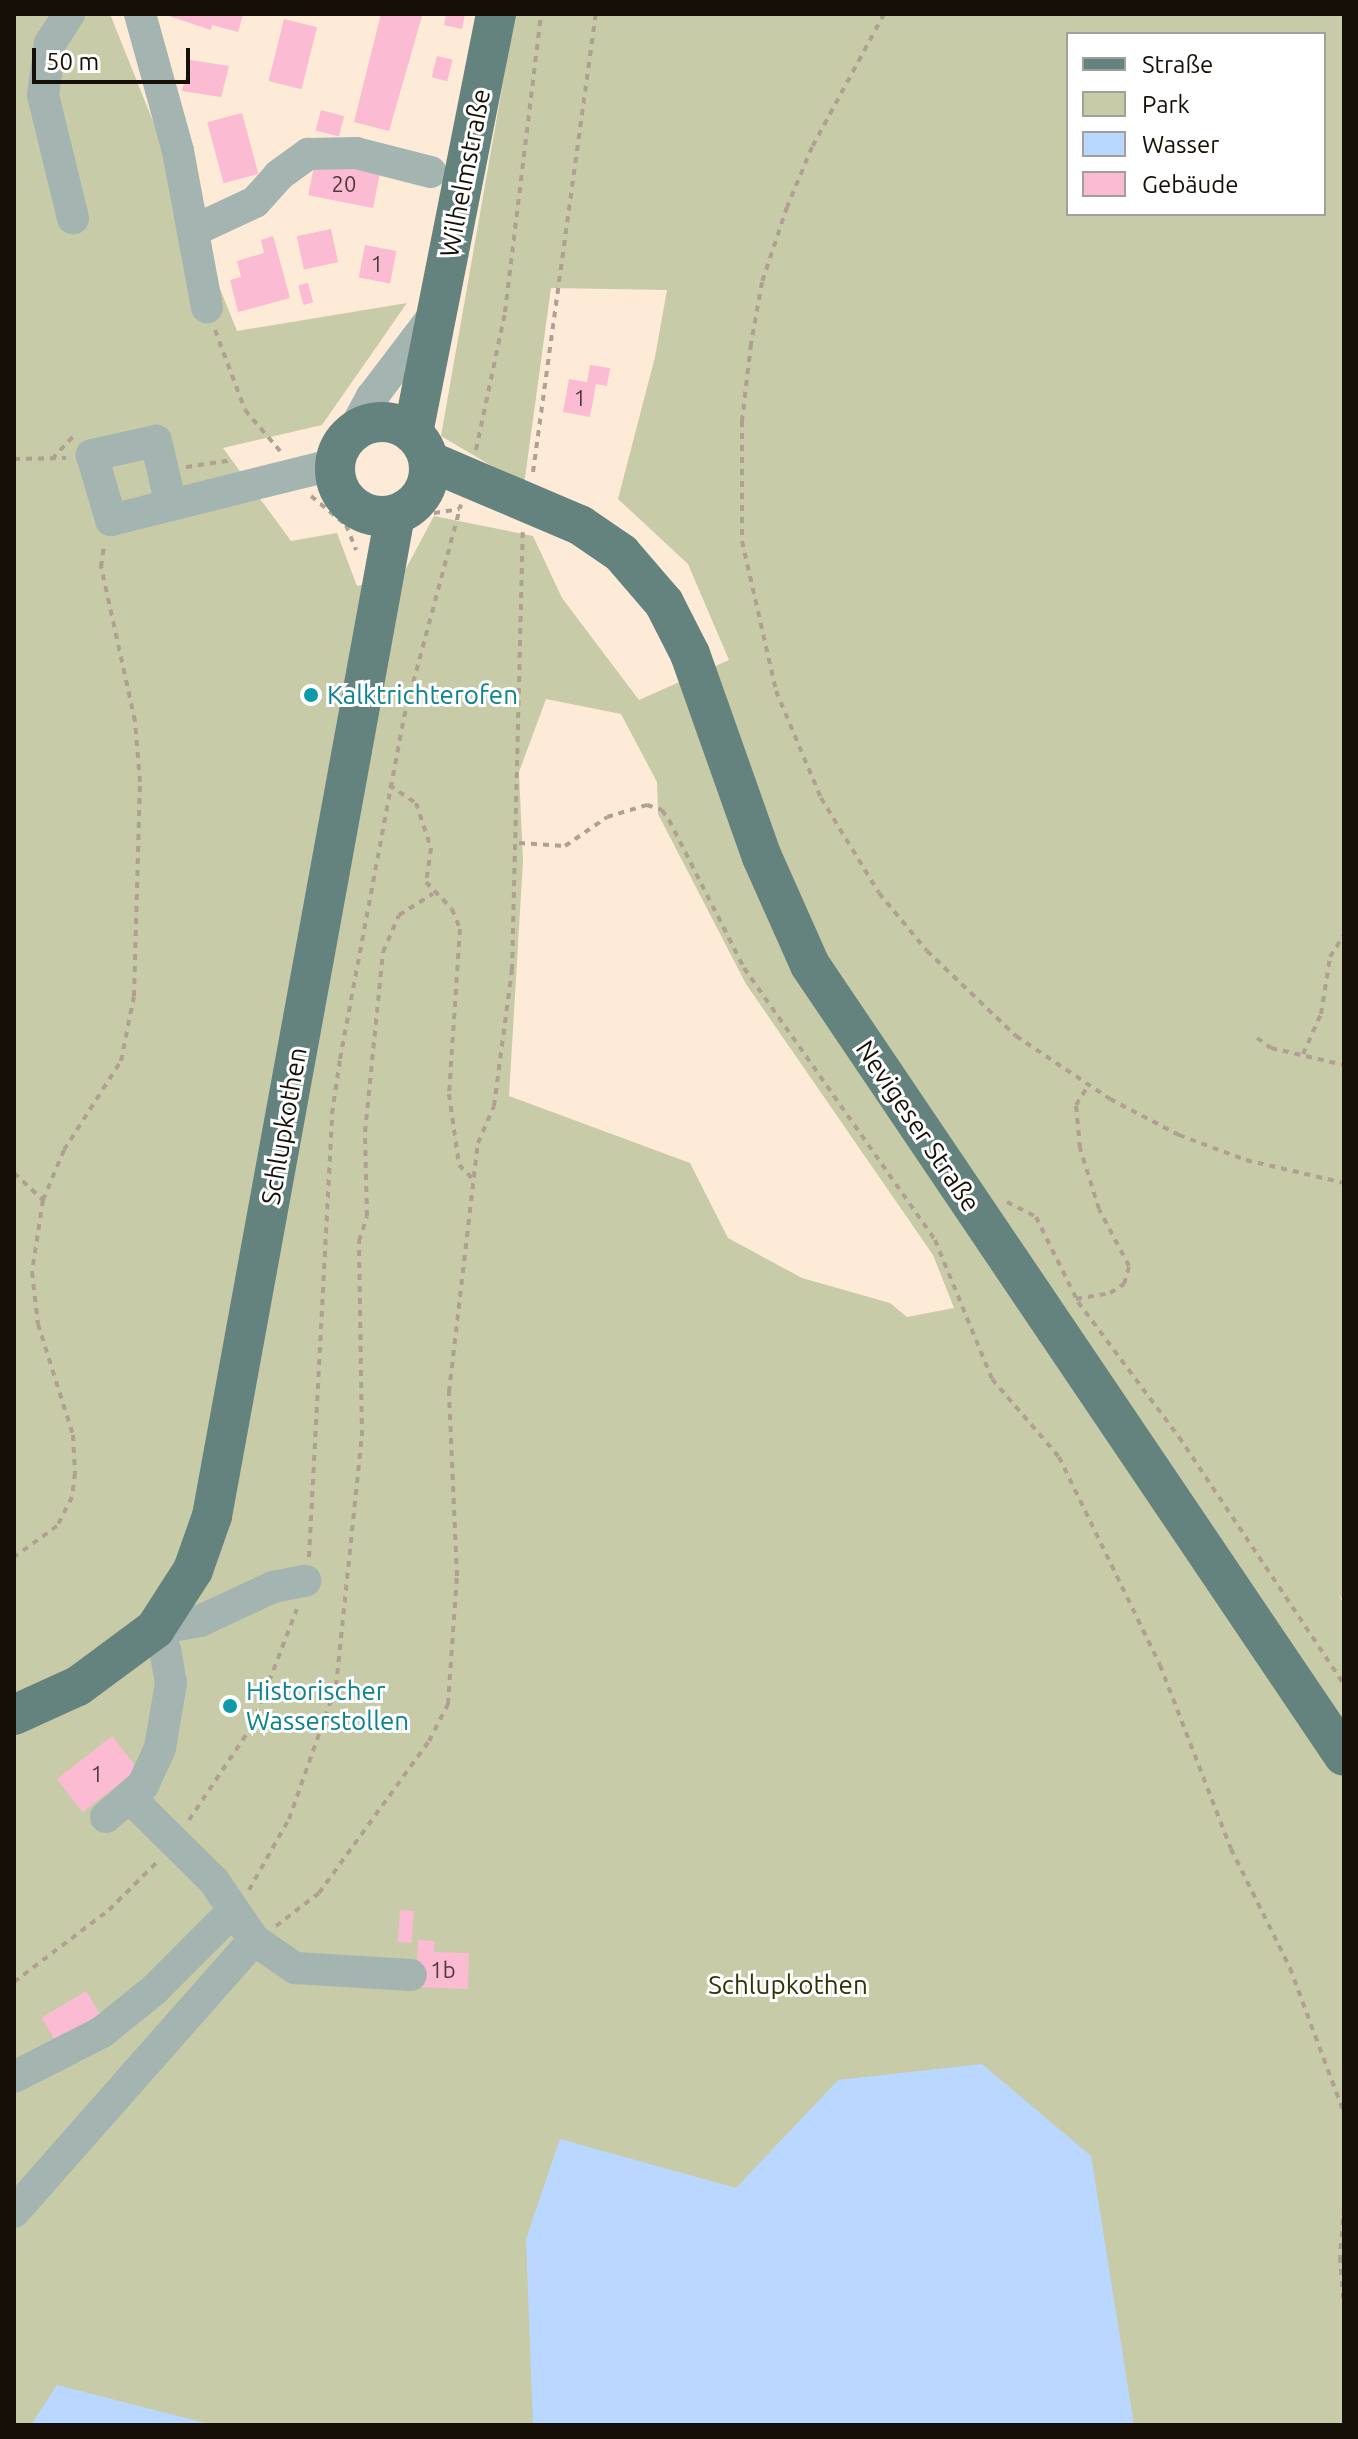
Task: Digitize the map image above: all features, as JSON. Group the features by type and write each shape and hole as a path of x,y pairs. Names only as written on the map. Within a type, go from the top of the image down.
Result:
{"main road":[{"name":"Wilhelmstraße","path":"428,483 437,320 496,14"},
{"name":"Schlupkothen","path":"14,1715 78,1686 155,1629 193,1570 212,1516 376,610 428,483"},
{"name":"Nevigeser Straße","path":"428,483 621,553 664,603 690,654 762,857 810,965 1344,1756"}],"street":[{"path":"69,14 50,43 43,95 73,218"},
{"path":"140,14 195,230 207,307"},
{"path":"195,230 255,202 279,175 308,154 356,153 431,172"},
{"path":"428,483 372,397 437,320"},
{"path":"170,501 156,441 92,455 111,520 279,468 310,489 428,483"},
{"name":"Schlupkothen","path":"155,1629 200,1621 273,1587 305,1581"},
{"path":"155,1629 169,1666 166,1728 152,1770 118,1808 171,1840 214,1881 254,1940 295,1968 411,1975"},
{"path":"14,2077 102,2032 154,1990 233,1911"},
{"path":"14,2212 254,1940"}],"path":[{"path":"478,441 509,285 541,14"},
{"path":"14,1982 109,1910 171,1840 252,1726 272,1683 305,1581 317,1482 332,1114 389,785 428,483 596,14"},
{"path":"884,14 812,147 762,282 742,421 742,541 749,587 776,691 821,798 879,893 927,951 1004,1026 1088,1086 1179,1135 1246,1160 1344,1183"},
{"path":"207,307 245,410 279,468"},
{"path":"14,459 52,459"},
{"path":"254,1940 319,1893 429,1741 448,1704 457,1576 449,1392 478,1143 494,1106 504,1031 519,843 520,566 428,483"},
{"path":"14,1557 57,1526 72,1497 75,1473 73,1435 38,1324 32,1272 43,1200 64,1150 121,1061 134,996 140,782 135,721 101,567 111,520"},
{"path":"389,785 416,803 426,826 431,860 426,882 433,894 452,909 460,929 449,1094 459,1165 474,1180"},
{"path":"519,843 565,846 607,817 647,805 662,810 669,820 744,968 935,1240 992,1379 1059,1457 1160,1665 1231,1849 1290,1968 1344,2113"},
{"path":"233,1911 289,1819 336,1686 362,1436 359,1241 367,1216 365,1132 383,952 399,915 433,894"},
{"path":"1303,1054 1321,1014 1330,957 1344,935"},
{"path":"1257,1038 1271,1048 1344,1065"},
{"path":"1076,1299 1110,1293 1124,1284 1129,1266 1099,1209 1080,1148 1076,1105 1088,1086"},
{"path":"14,1173 43,1200"},
{"path":"997,1192 1036,1217 1076,1299 1179,1437 1344,1684"},
{"path":"1344,2207 1340,2257 1344,2308"}],"green space":[{"path":"14,14 110,14 237,331 407,303 322,425 223,448 291,541 337,533 357,586 402,576 434,516 533,536 562,598 639,700 729,660 688,564 618,499 655,357 667,290 551,288 524,485 441,436 515,14 1344,14 1344,1601 1338,1594 1344,1604 1344,2425 14,2425","holes":["546,699 621,714 657,782 658,814 746,984 933,1255 954,1308 907,1317 890,1303 802,1278 728,1238 690,1163 509,1096 523,861 519,772"]}],"water":[{"path":"982,2064 1091,2156 1134,2425 533,2425 526,2239 560,2139 736,2188 838,2080"},
{"path":"57,2385 213,2425 31,2425"}],"building":[{"path":"163,14 243,14 238,32 212,25 211,30"},
{"path":"381,14 422,16 389,131 354,122"},
{"path":"446,14 465,14 462,29 444,25"},
{"path":"284,19 317,27 302,89 269,81"},
{"path":"437,56 453,60 447,81 432,77"},
{"path":"190,60 229,66 221,97 182,91"},
{"path":"321,110 344,116 339,136 316,130"},
{"path":"242,113 258,174 224,183 207,122"},
{"path":"315,161 380,174 373,208 308,195"},
{"path":"331,229 338,262 304,270 297,236"},
{"path":"273,236 290,298 238,312 230,280 241,277 237,261 264,253 261,240"},
{"path":"365,245 396,251 390,283 359,277"},
{"path":"308,283 313,302 304,305 298,286"},
{"path":"590,365 610,368 607,386 596,384 590,417 563,412 569,379 587,382"},
{"path":"112,1736 138,1769 83,1812 57,1779"},
{"path":"400,1910 414,1911 412,1943 398,1942"},
{"path":"418,1940 435,1941 434,1952 469,1953 468,1989 416,1987"},
{"path":"86,1991 100,2014 55,2041 41,2018"}],"place":[{"name":"Kalktrichterofen","path":"311,695"},
{"name":"Historischer Wasserstollen","path":"230,1706"}]}
